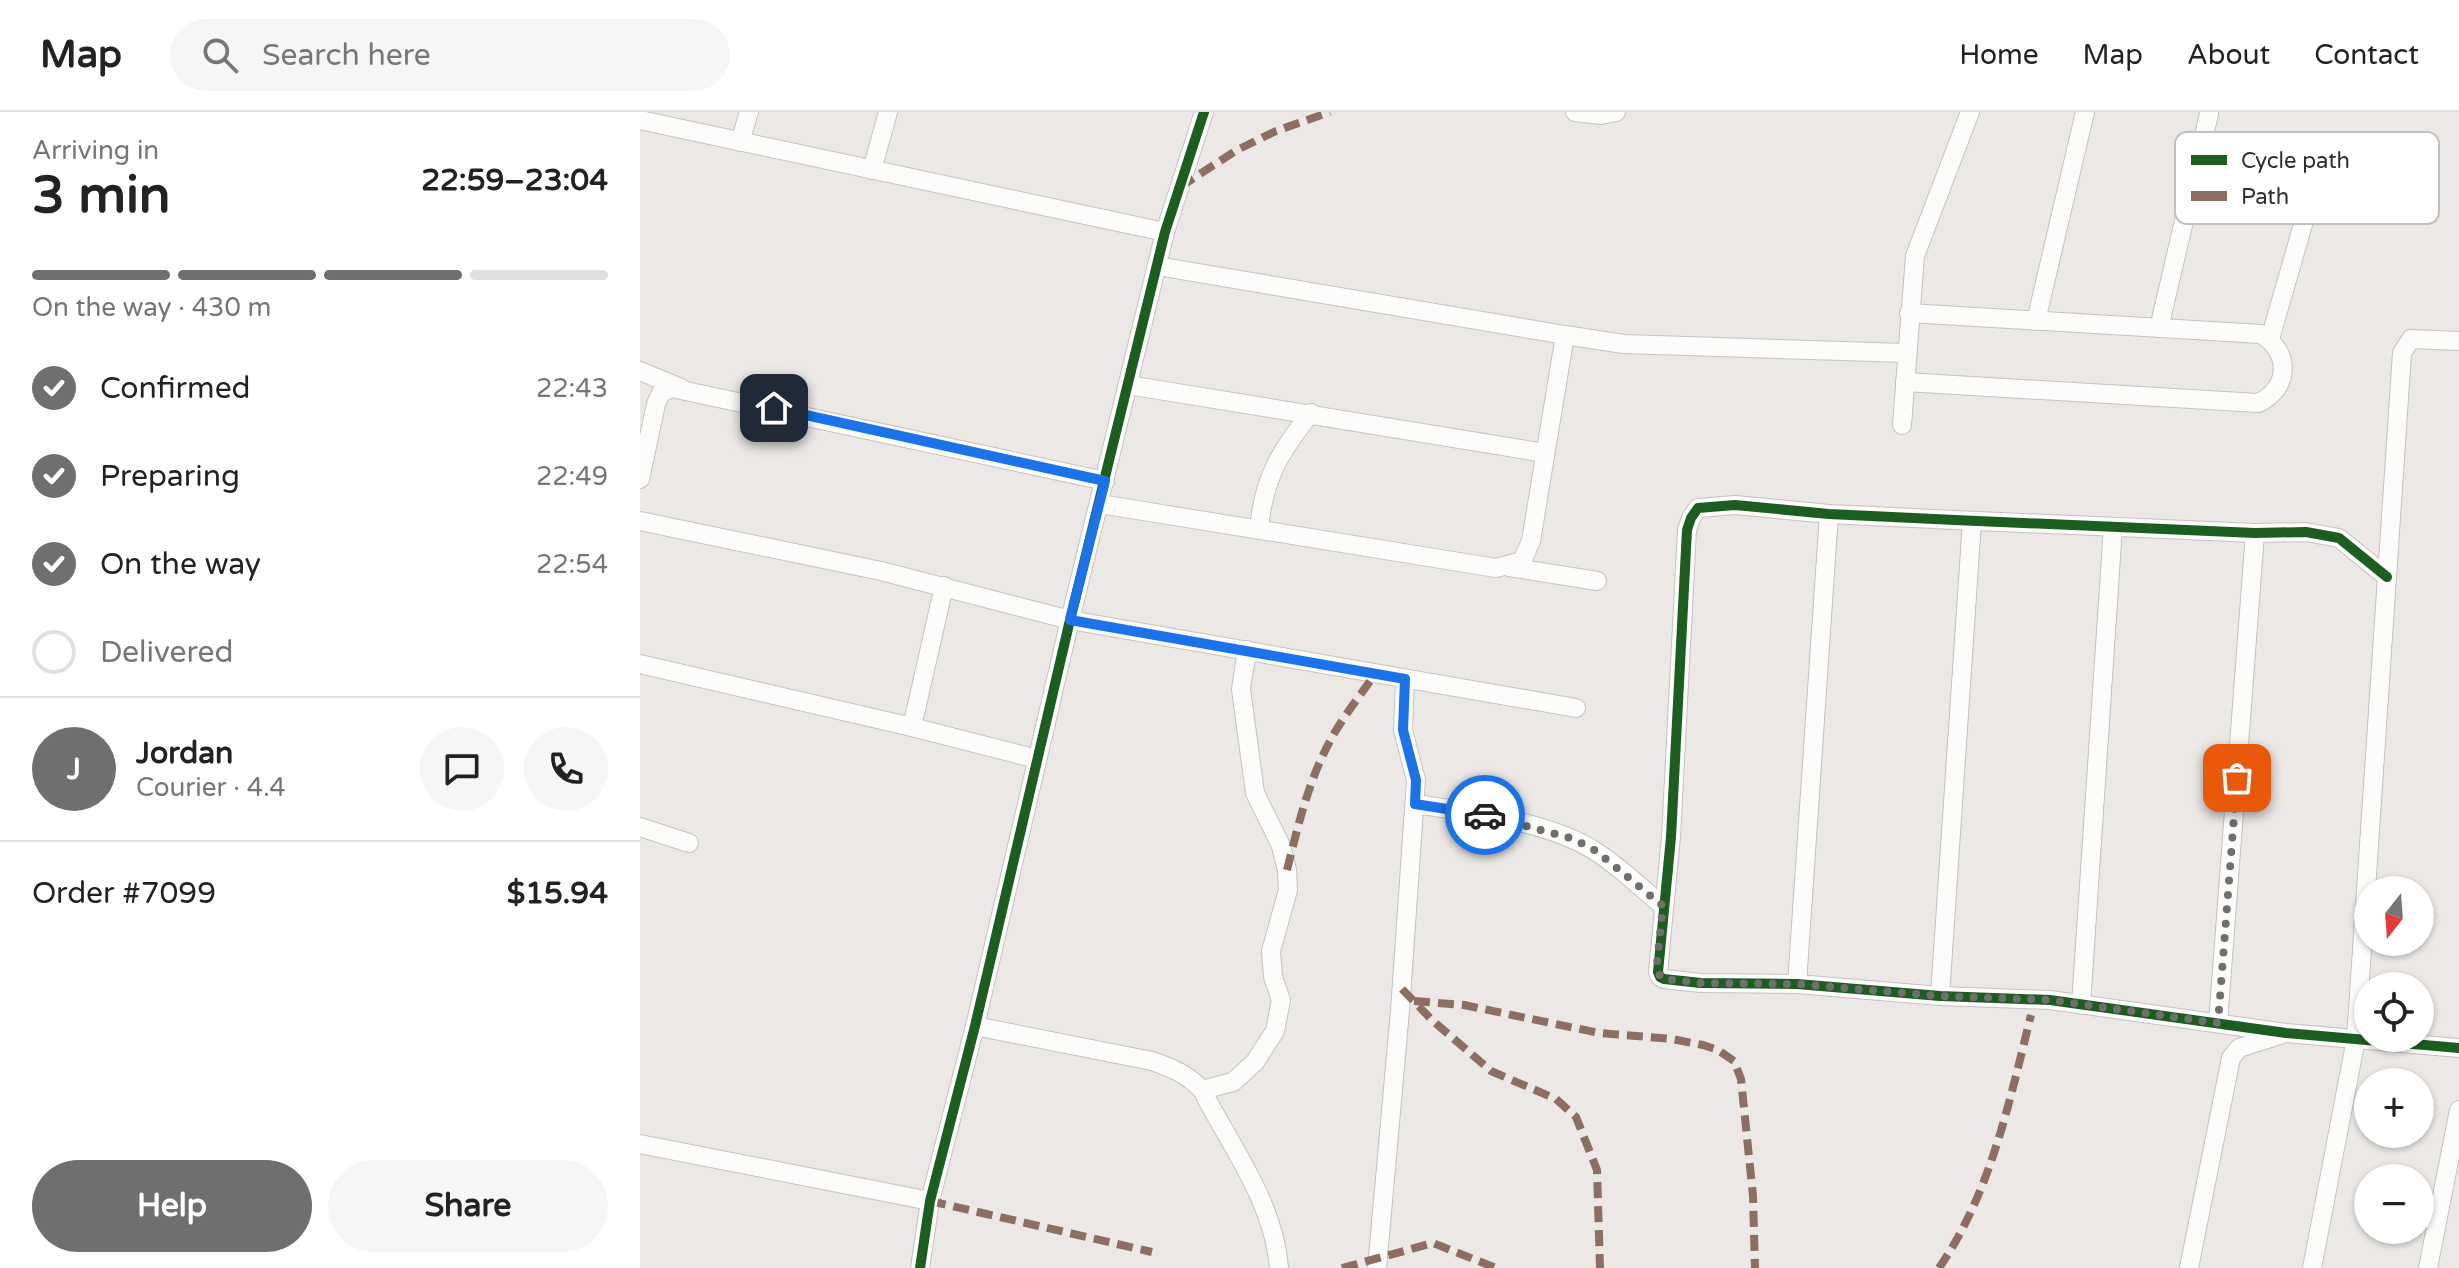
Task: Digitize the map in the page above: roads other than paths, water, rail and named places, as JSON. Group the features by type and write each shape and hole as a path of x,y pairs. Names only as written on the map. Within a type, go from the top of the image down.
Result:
{"street":[{"path":"740,142 749,112"},
{"path":"872,170 888,112"},
{"path":"920,1268 930,1201 975,1026 1165,232 1204,112"},
{"path":"1575,112 1601,115 1616,112"},
{"path":"1902,425 1905,353 1915,256 1970,112"},
{"path":"2036,321 2085,112"},
{"path":"2205,132 2209,114"},
{"path":"640,120 1165,232"},
{"path":"2159,328 2183,224"},
{"path":"2270,339 2303,224"},
{"path":"1157,266 1624,344 1905,353"},
{"path":"1905,382 2258,403 2275,393 2283,375 2282,355 2270,339 2261,334 1909,313"},
{"path":"1506,567 1522,561 1531,541 1565,335"},
{"path":"2360,972 2403,348 2411,339 2459,341"},
{"path":"640,371 684,389"},
{"path":"1128,385 1545,453"},
{"path":"640,479 661,393 672,388 1105,481"},
{"path":"1259,528 1266,485 1276,461 1311,413"},
{"path":"1100,504 1597,581"},
{"path":"2354,1039 2286,1033 2050,1000 1940,996 1797,984 1701,983 1660,977 1657,963 1671,837 1686,544 1691,518 1698,508 1735,505 1829,514 1972,521 2255,533 2306,532 2339,538 2387,577"},
{"path":"1797,984 1829,514"},
{"path":"640,521 944,586 1070,620 1576,708"},
{"path":"1940,996 1972,521"},
{"path":"2081,1005 2113,527"},
{"path":"2218,1023 2255,533"},
{"path":"912,727 944,586"},
{"path":"1202,1090 1233,1082 1255,1062 1275,1031 1281,1000 1273,977 1271,951 1288,890 1287,870 1281,846 1255,793 1241,689 1247,650"},
{"path":"640,664 1037,759"},
{"path":"1377,1268 1415,804 1416,780 1403,730 1405,679"},
{"path":"1415,804 1474,812 1574,839 1596,851 1663,906"},
{"path":"640,827 689,843"},
{"path":"975,1026 1152,1061 1178,1070 1202,1090 1254,1183 1271,1224 1279,1268"},
{"path":"2189,1268 2231,1058 2239,1048 2286,1033"},
{"path":"2434,1046 2459,1048"},
{"path":"2312,1268 2354,1049"},
{"path":"2430,1268 2459,1110"},
{"path":"640,1144 930,1201"}]}
